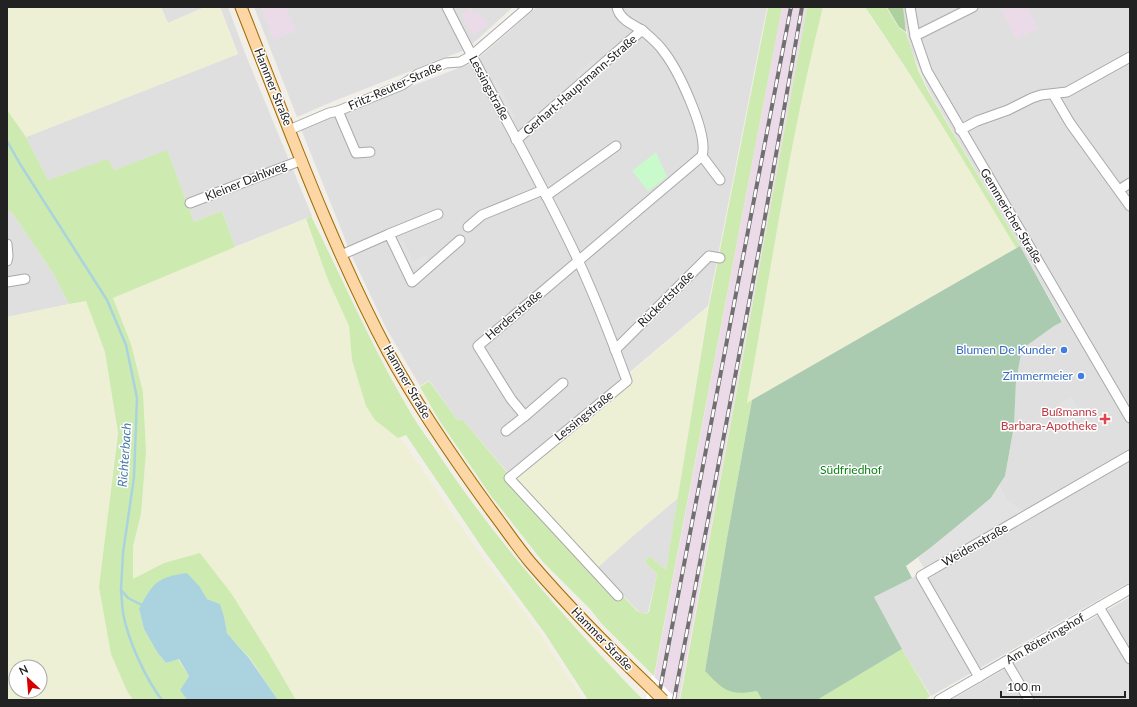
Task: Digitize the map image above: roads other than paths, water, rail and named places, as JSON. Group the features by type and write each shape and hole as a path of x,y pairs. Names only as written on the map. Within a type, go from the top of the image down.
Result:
{"main road":[{"name":"Hammer Straße","path":"241,7 289,130 341,256 404,380 454,460 529,561 614,652 663,700"}],"street":[{"name":"Lessingstraße","path":"447,7 471,56 578,260 627,381 509,478 618,596"},
{"name":"Fritz-Reuter-Straße","path":"289,130 402,85 418,74 446,63 460,62 471,56 528,7"},
{"path":"617,7 619,13 627,21 642,30"},
{"name":"Gemmericher Straße","path":"910,7 915,36 927,71 960,130 1130,418"},
{"path":"915,36 973,7"},
{"name":"Gerhart-Hauptmann-Straße","path":"516,140 642,30 653,39 664,52 677,72 693,108 700,130 704,146 702,156"},
{"path":"960,130 977,121 1008,110 1032,98 1041,95 1068,92 1130,57"},
{"path":"1053,94 1070,123 1130,206"},
{"name":"Fritz-Reuter-Straße","path":"338,111 356,153 370,152"},
{"path":"468,227 482,215 544,193 616,146"},
{"path":"578,260 702,156 720,180"},
{"name":"Kleiner Dahlweg","path":"190,203 302,160"},
{"path":"1119,190 1130,183"},
{"path":"341,256 438,214"},
{"path":"389,234 412,282 460,240"},
{"path":"7,244 7,261"},
{"name":"Rückertstraße","path":"615,350 709,256 720,258"},
{"name":"Herderstraße","path":"525,416 511,399 478,346 578,260"},
{"path":"7,282 25,279"},
{"path":"506,431 563,383"},
{"name":"Weidenstraße","path":"979,677 921,576 1130,455"},
{"name":"Am Röteringshof","path":"939,700 1130,590"},
{"path":"1099,607 1130,658"},
{"path":"1006,661 1029,700"}],"water":[{"path":"187,573 200,587 207,599 220,604 227,633 249,658 278,700 187,700 180,690 189,676 179,659 166,663 157,652 144,629 139,609 152,587 162,579"}],"waterway":[{"name":"Richterbach","path":"7,141 20,164 107,300 126,345 137,398 134,477 123,553 121,590 128,598 144,606"},
{"path":"121,591 125,624 133,647 149,681 162,700"}],"railway":[{"path":"658,700 791,7"},
{"path":"674,700 762,234 802,7"}],"place":[{"name":"Blumen De Kunder","path":"1064,350"},
{"name":"Zimmermeier","path":"1081,376"},
{"name":"Bußmanns Barbara-Apotheke","path":"1105,419"}],"park label":[{"name":"Südfriedhof","path":"851,470"}]}
